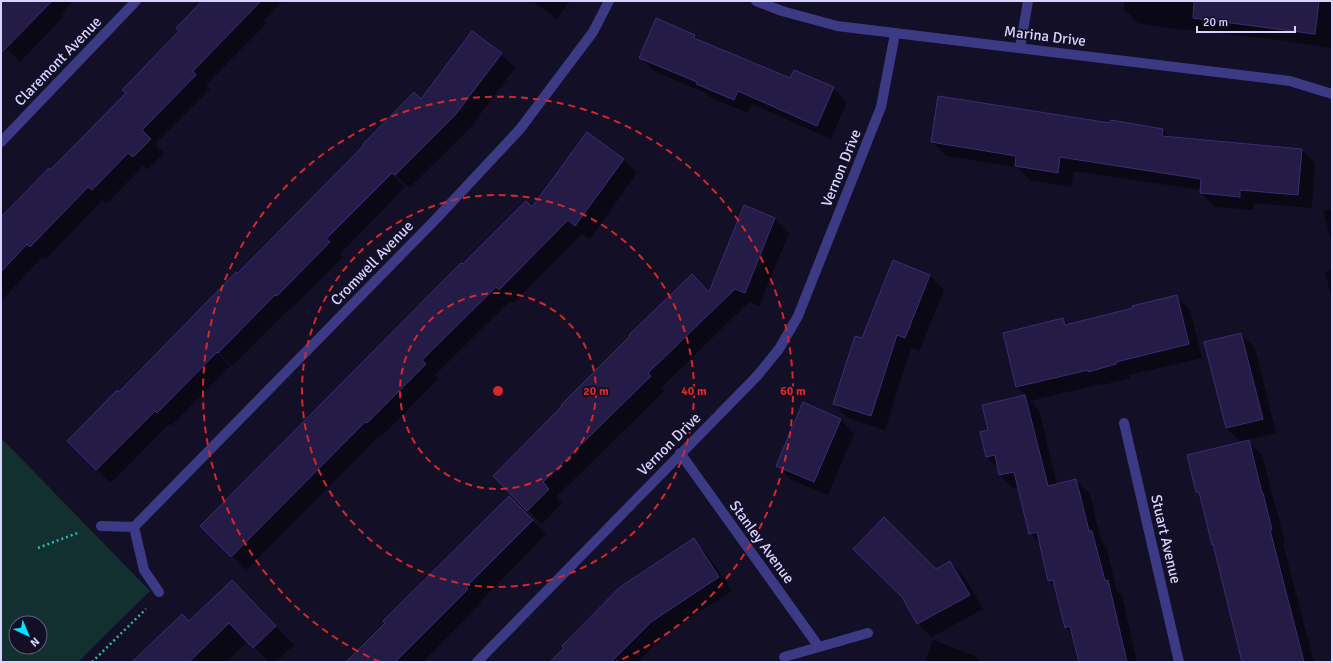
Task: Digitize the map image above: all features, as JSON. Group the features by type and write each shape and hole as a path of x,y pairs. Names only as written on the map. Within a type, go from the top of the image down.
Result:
{"street":[{"name":"Claremont Avenue","path":"1,142 136,1"},
{"name":"Cromwell Avenue","path":"134,528 436,219 520,129 592,32 609,1"},
{"name":"Marina Drive","path":"756,1 782,11 837,26 1290,81 1332,94"},
{"path":"1020,48 1028,1"},
{"name":"Vernon Drive","path":"477,662 757,376 779,349 798,316 881,107 895,34"},
{"name":"Stuart Avenue","path":"1124,423 1179,662"},
{"name":"Stanley Avenue","path":"680,453 819,647"},
{"path":"101,526 134,528 144,570 159,592"},
{"path":"784,657 868,633"}],"path":[{"path":"38,548 94,526 101,526"},
{"path":"92,662 144,611 159,592"}],"green space":[{"path":"1,438 150,591 78,662 1,662"}],"building":[{"path":"1,1 52,1 1,53"},
{"path":"202,1 261,1 193,71 196,75 142,130 151,139 133,157 128,153 92,190 88,187 30,247 27,244 1,272 1,217 126,93 122,90 179,31 176,28"},
{"path":"1194,1 1319,1 1315,34 1193,18"},
{"path":"656,18 695,35 694,38 790,78 794,70 834,87 817,126 738,91 734,100 696,84 697,82 639,58"},
{"path":"472,31 502,53 456,114 395,175 392,173 326,239 330,242 277,296 275,295 157,413 155,411 96,470 67,441 117,390 119,392 236,272 237,274 414,92 421,99"},
{"path":"938,96 1110,123 1111,120 1163,129 1162,136 1302,149 1298,195 1240,190 1240,197 1200,193 1201,179 1060,157 1058,173 1015,166 1016,156 931,142"},
{"path":"587,132 624,159 575,226 568,220 499,290 496,287 422,360 426,364 367,423 365,422 231,557 200,526 461,263 463,264 526,201 532,207"},
{"path":"744,205 775,218 745,293 735,289 648,373 651,376 543,482 549,489 527,511 493,476 630,336 629,335 692,274 709,292"},
{"path":"893,260 930,275 905,338 897,335 871,416 833,404 855,336 862,338"},
{"path":"1177,295 1189,344 1116,362 1116,364 1088,372 1088,370 1016,387 1003,333 1063,318 1065,325"},
{"path":"1241,333 1263,419 1226,428 1204,342"},
{"path":"1025,395 1048,486 1076,479 1089,531 1092,531 1105,581 1108,580 1127,662 1079,662 1070,626 1065,628 1053,580 1048,581 1037,532 1029,534 1014,472 999,475 995,455 986,457 980,432 988,430 982,405"},
{"path":"803,402 841,419 814,482 776,466"},
{"path":"1249,440 1272,530 1270,530 1304,662 1242,662 1199,492 1196,492 1187,455"},
{"path":"509,496 533,520 466,587 468,589 395,662 346,662 385,623 383,621"},
{"path":"884,517 936,569 950,561 970,595 917,624 902,597 853,549"},
{"path":"694,538 719,577 651,622 611,662 550,662 564,648 562,646 620,587"},
{"path":"232,580 276,626 253,648 229,623 189,662 132,662 182,614 189,621"}]}
